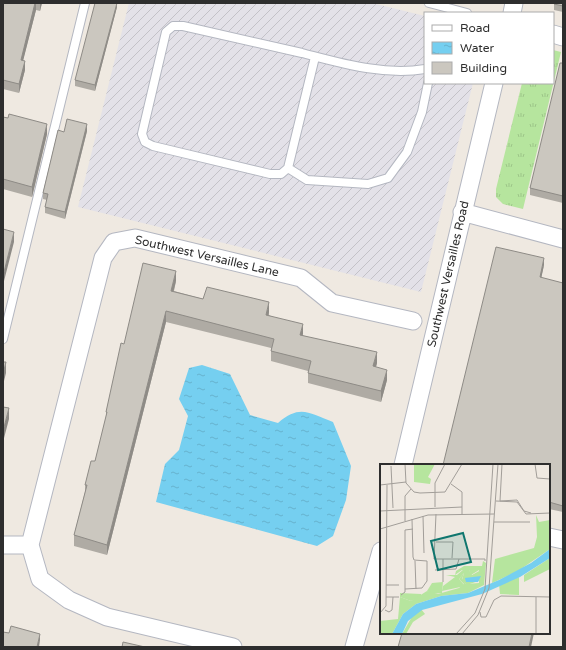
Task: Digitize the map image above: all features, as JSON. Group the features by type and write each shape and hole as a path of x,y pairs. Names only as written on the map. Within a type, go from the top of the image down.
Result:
{"street":[{"name":"Southwest Versailles Road","path":"403,464 462,212 494,84"},
{"path":"462,212 563,239"},
{"name":"Southwest Versailles Lane","path":"30,545 103,258 114,242 135,238 301,278 332,302 413,321"},
{"path":"550,537 563,540"},
{"path":"3,545 30,545 40,578 70,600 107,617 233,647"},
{"path":"354,647 380,555"}],"lane":[{"path":"3,339 85,3"},
{"path":"429,3 463,12"},
{"path":"315,56 288,168 281,174 270,174 153,146 145,142 142,134 166,32 173,26 183,26 315,56 352,66 407,72 424,69"},
{"path":"288,168 307,180 368,184 388,178 407,152 422,112 428,84"}],"shaded area":[{"path":"129,3 372,3 424,16 424,84 473,84 421,292 78,207"}],"green space":[{"path":"554,50 561,52 554,81"},
{"path":"522,84 553,84 523,209 503,204 496,197 496,189"}],"water":[{"path":"202,365 230,374 250,415 278,423 292,414 305,412 333,422 351,466 346,500 333,536 317,546 156,502 165,464 179,450 188,416 179,399 189,368"}],"building":[{"path":"3,3 35,3 21,60 25,61 19,84 3,80"},
{"path":"95,3 117,3 95,85 75,80"},
{"path":"563,3 563,6 554,4"},
{"path":"560,63 563,63 563,196 530,188"},
{"path":"9,114 47,124 32,187 3,179 3,117 8,118"},
{"path":"67,119 87,124 65,212 45,207 48,194 43,193 58,130 64,132"},
{"path":"3,229 14,232 3,276"},
{"path":"496,247 544,258 540,277 563,283 563,506 550,502 550,464 443,464"},
{"path":"143,263 176,271 171,291 203,299 207,287 269,302 266,315 303,324 300,335 377,352 373,366 387,370 381,391 308,373 311,361 271,351 274,339 166,311 107,545 74,535 87,485 85,485 91,461 95,461 121,343 124,344"},
{"path":"3,362 6,362 3,374"},
{"path":"3,407 9,408 3,431"},
{"path":"11,626 40,634 37,647 3,647 3,632 9,633"},
{"path":"402,634 532,634 529,647 398,647"},
{"path":"123,642 145,647 122,647"}]}
